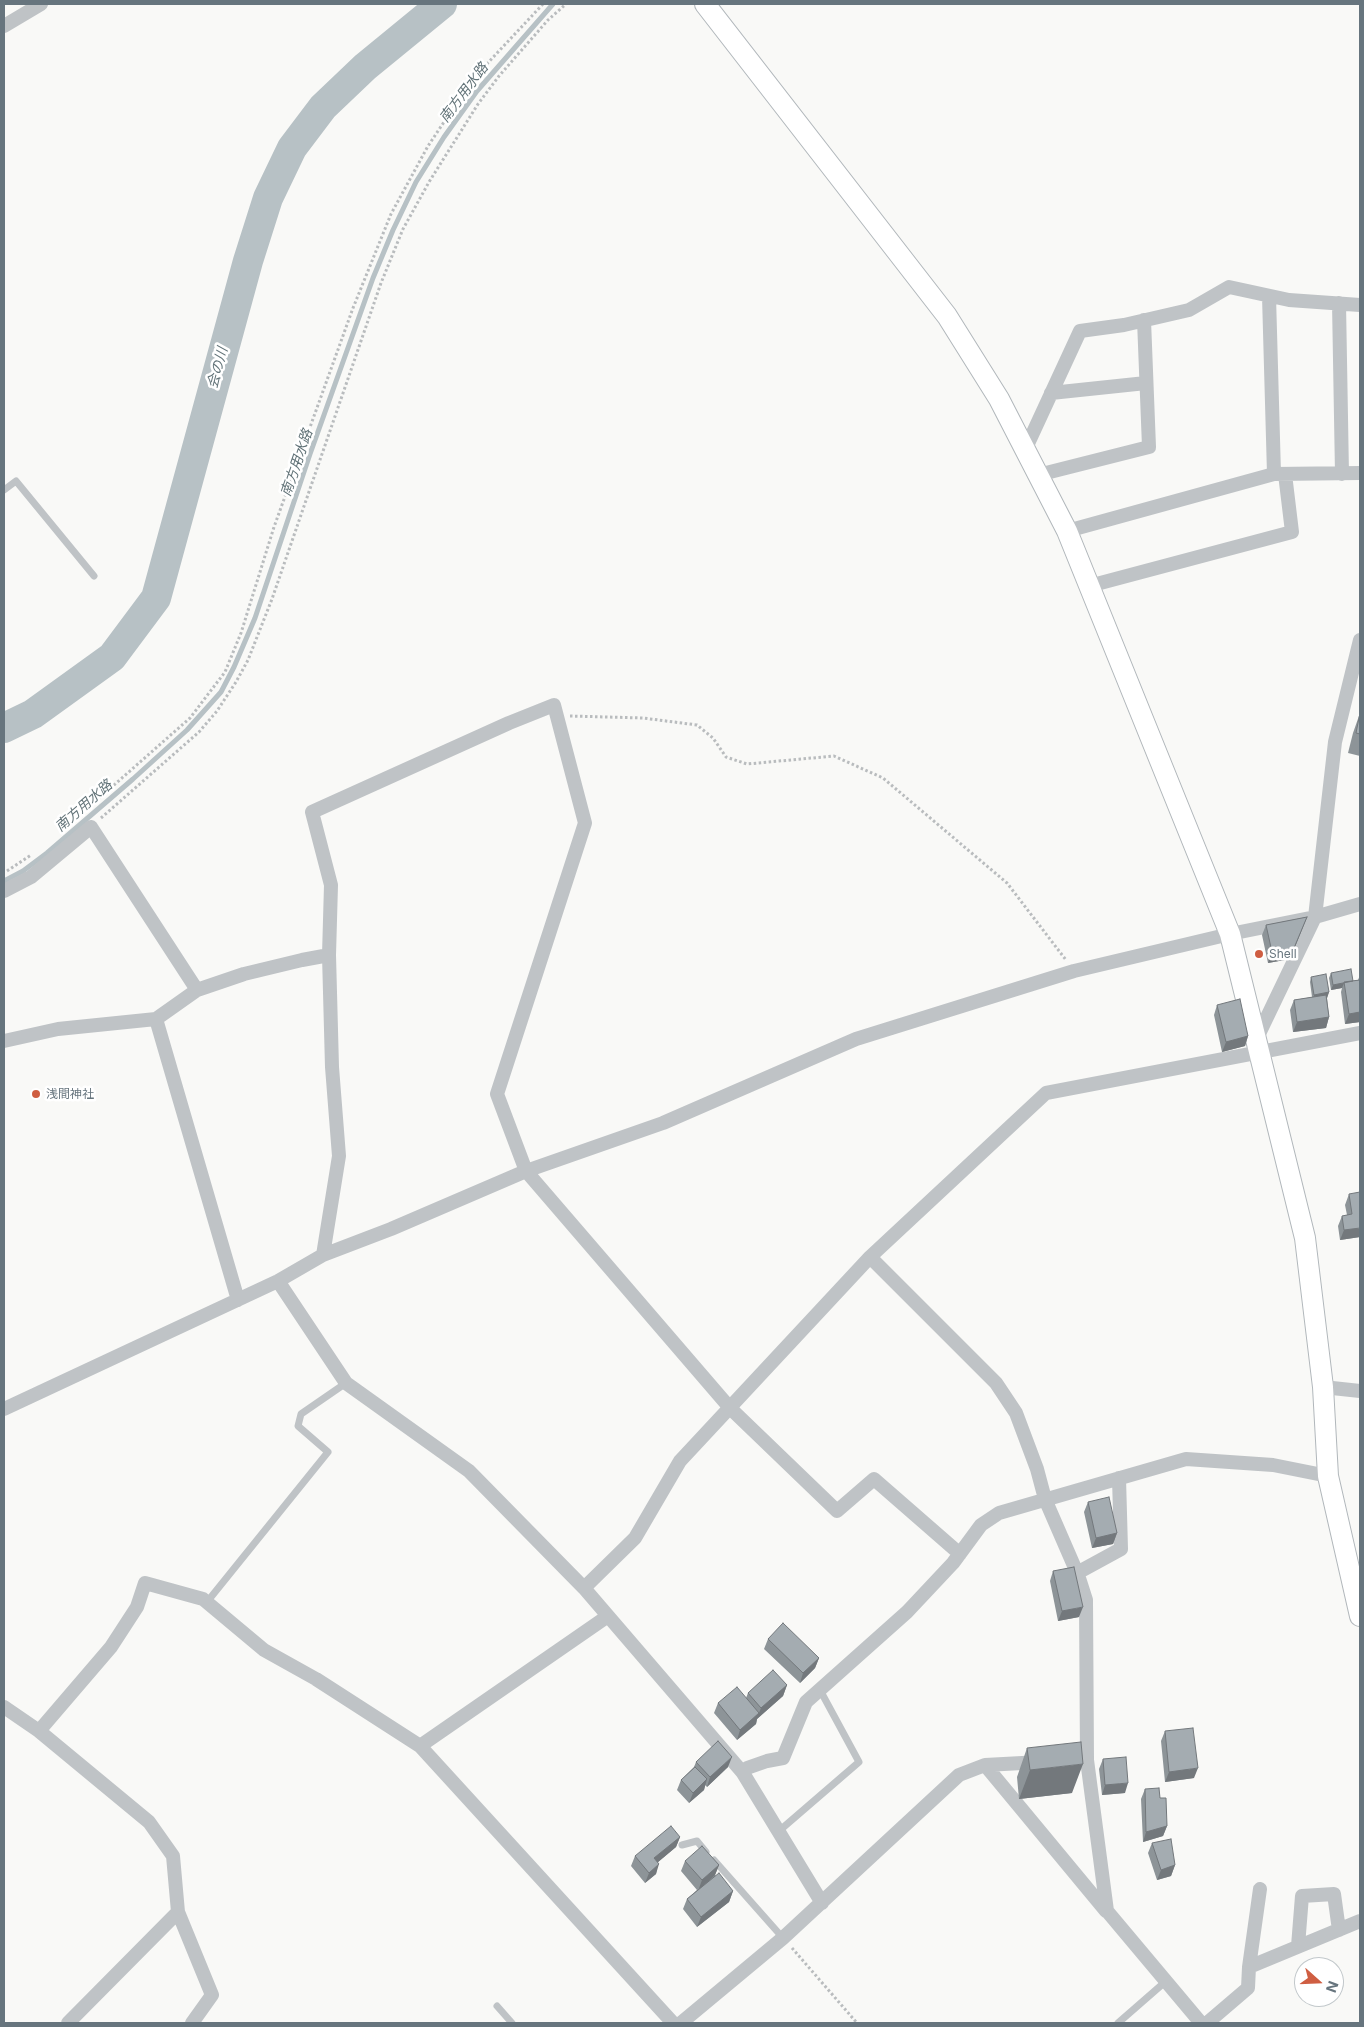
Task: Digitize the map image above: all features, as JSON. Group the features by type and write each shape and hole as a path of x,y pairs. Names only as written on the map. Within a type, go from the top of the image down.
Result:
{"street":[{"path":"4,26 41,4"},
{"path":"705,4 947,316 999,399 1067,531 1230,934 1304,1238 1323,1387 1328,1476 1360,1616"},
{"path":"1025,450 1080,331 1189,310 1228,287 1288,300 1360,304"},
{"path":"1089,586 1292,532 1279,474 1269,296"},
{"path":"1339,303 1342,474"},
{"path":"1038,475 1149,447 1144,320"},
{"path":"1051,393 1146,383"},
{"path":"1067,531 1279,474 1360,473"},
{"path":"1258,1045 1315,917 1335,742 1360,640"},
{"path":"323,1255 339,1156 332,1067 329,955 331,885 312,812 509,723 554,705 585,823 497,1094 526,1171 730,1408 837,1511 874,1479 960,1554"},
{"path":"4,891 31,877 91,827 197,990"},
{"path":"4,1409 278,1281 323,1255 391,1229 526,1171 663,1123 856,1039 1074,971 1230,934 1315,917 1360,904"},
{"path":"4,1041 58,1029 156,1019 197,990 244,974 329,955"},
{"path":"156,1019 238,1300"},
{"path":"584,1588 635,1538 680,1461 870,1257 1046,1093 1258,1045 1360,1033"},
{"path":"870,1257 996,1382 1016,1413 1037,1468 1045,1499 1077,1573 1086,1600 1087,1760 1106,1912"},
{"path":"278,1281 346,1383 469,1471 584,1588 743,1773 822,1903"},
{"path":"1323,1387 1360,1391"},
{"path":"743,1773 748,1768 767,1761 783,1758 806,1702 907,1612 953,1564 981,1525 999,1513 1186,1459 1273,1465 1328,1476"},
{"path":"1077,1573 1121,1549 1120,1478"},
{"path":"39,1731 111,1647 137,1607 145,1582 203,1599 264,1650 316,1678 420,1746 673,2023"},
{"path":"420,1746 608,1616"},
{"path":"4,1707 39,1731 149,1822 173,1856 178,1912 212,1995 192,2023"},
{"path":"1069,1761 1087,1760"},
{"path":"681,2023 783,1938 959,1775 985,1764 1050,1762"},
{"path":"985,1764 1106,1912 1201,2023"},
{"path":"1207,2023 1248,1988 1249,1967 1260,1889"},
{"path":"1298,1946 1302,1896 1334,1894 1339,1930"},
{"path":"68,2023 178,1912"},
{"path":"1249,1967 1360,1921"}],"lane":[{"path":"4,490 16,481 94,576"},
{"path":"207,1602 328,1452 298,1426 301,1414 346,1383"},
{"path":"779,1831 860,1762 820,1690"},
{"path":"682,1845 697,1841 783,1938"},
{"path":"1118,2023 1165,1982"},
{"path":"496,2006 512,2023"}],"path":[{"path":"74,820 190,718 225,672 241,633 274,527 343,335 391,214 428,146 454,107 484,67 543,4"},
{"path":"91,827 199,732 217,711 236,682 248,660 272,599 381,283 403,230 429,182 478,104 499,76 548,20 566,4"},
{"path":"557,715 643,718 697,725 713,738 726,757 747,764 834,756 883,778 1007,883 1074,971"},
{"path":"4,873 32,855"},
{"path":"783,1938 857,2023"}],"building":[{"path":"1360,713 1360,734 1356,733"},
{"path":"1307,917 1294,948 1272,952 1266,925"},
{"path":"1351,969 1353,981 1333,985 1331,973"},
{"path":"1326,974 1329,992 1314,995 1311,977"},
{"path":"1360,980 1360,1012 1349,1014 1344,982"},
{"path":"1326,995 1329,1017 1297,1022 1294,1000"},
{"path":"1240,999 1248,1036 1226,1042 1217,1005"},
{"path":"1360,1192 1360,1228 1344,1230 1342,1216 1352,1214 1349,1194"},
{"path":"1109,1497 1117,1533 1096,1538 1088,1502"},
{"path":"1074,1567 1083,1607 1062,1611 1053,1571"},
{"path":"783,1623 819,1658 803,1673 768,1639"},
{"path":"773,1670 787,1685 761,1708 748,1693"},
{"path":"737,1687 759,1713 740,1730 718,1703"},
{"path":"1193,1728 1198,1768 1169,1772 1165,1731"},
{"path":"718,1741 732,1757 710,1777 696,1762"},
{"path":"1081,1742 1083,1764 1030,1770 1027,1748"},
{"path":"1126,1757 1128,1783 1105,1785 1103,1759"},
{"path":"695,1767 707,1779 693,1793 681,1780"},
{"path":"1159,1788 1160,1798 1166,1798 1167,1826 1146,1832 1145,1789"},
{"path":"671,1826 680,1837 654,1858 659,1864 649,1873 635,1856"},
{"path":"1171,1839 1175,1865 1161,1870 1152,1843"},
{"path":"702,1846 719,1865 702,1880 685,1861"},
{"path":"719,1873 733,1891 701,1917 687,1899"}],"waterway":[{"name":"会の川","path":"4,728 33,714 112,657 156,598 248,261 268,198 292,148 323,107 365,67 442,4"},
{"name":"南方用水路","path":"4,881 23,871 47,853 133,779 187,730 221,692 255,618 310,454 373,278 416,182 444,137 477,91 553,4"}],"place":[{"name":"Shell","path":"1259,954"},
{"name":"浅間神社","path":"36,1094"}]}
